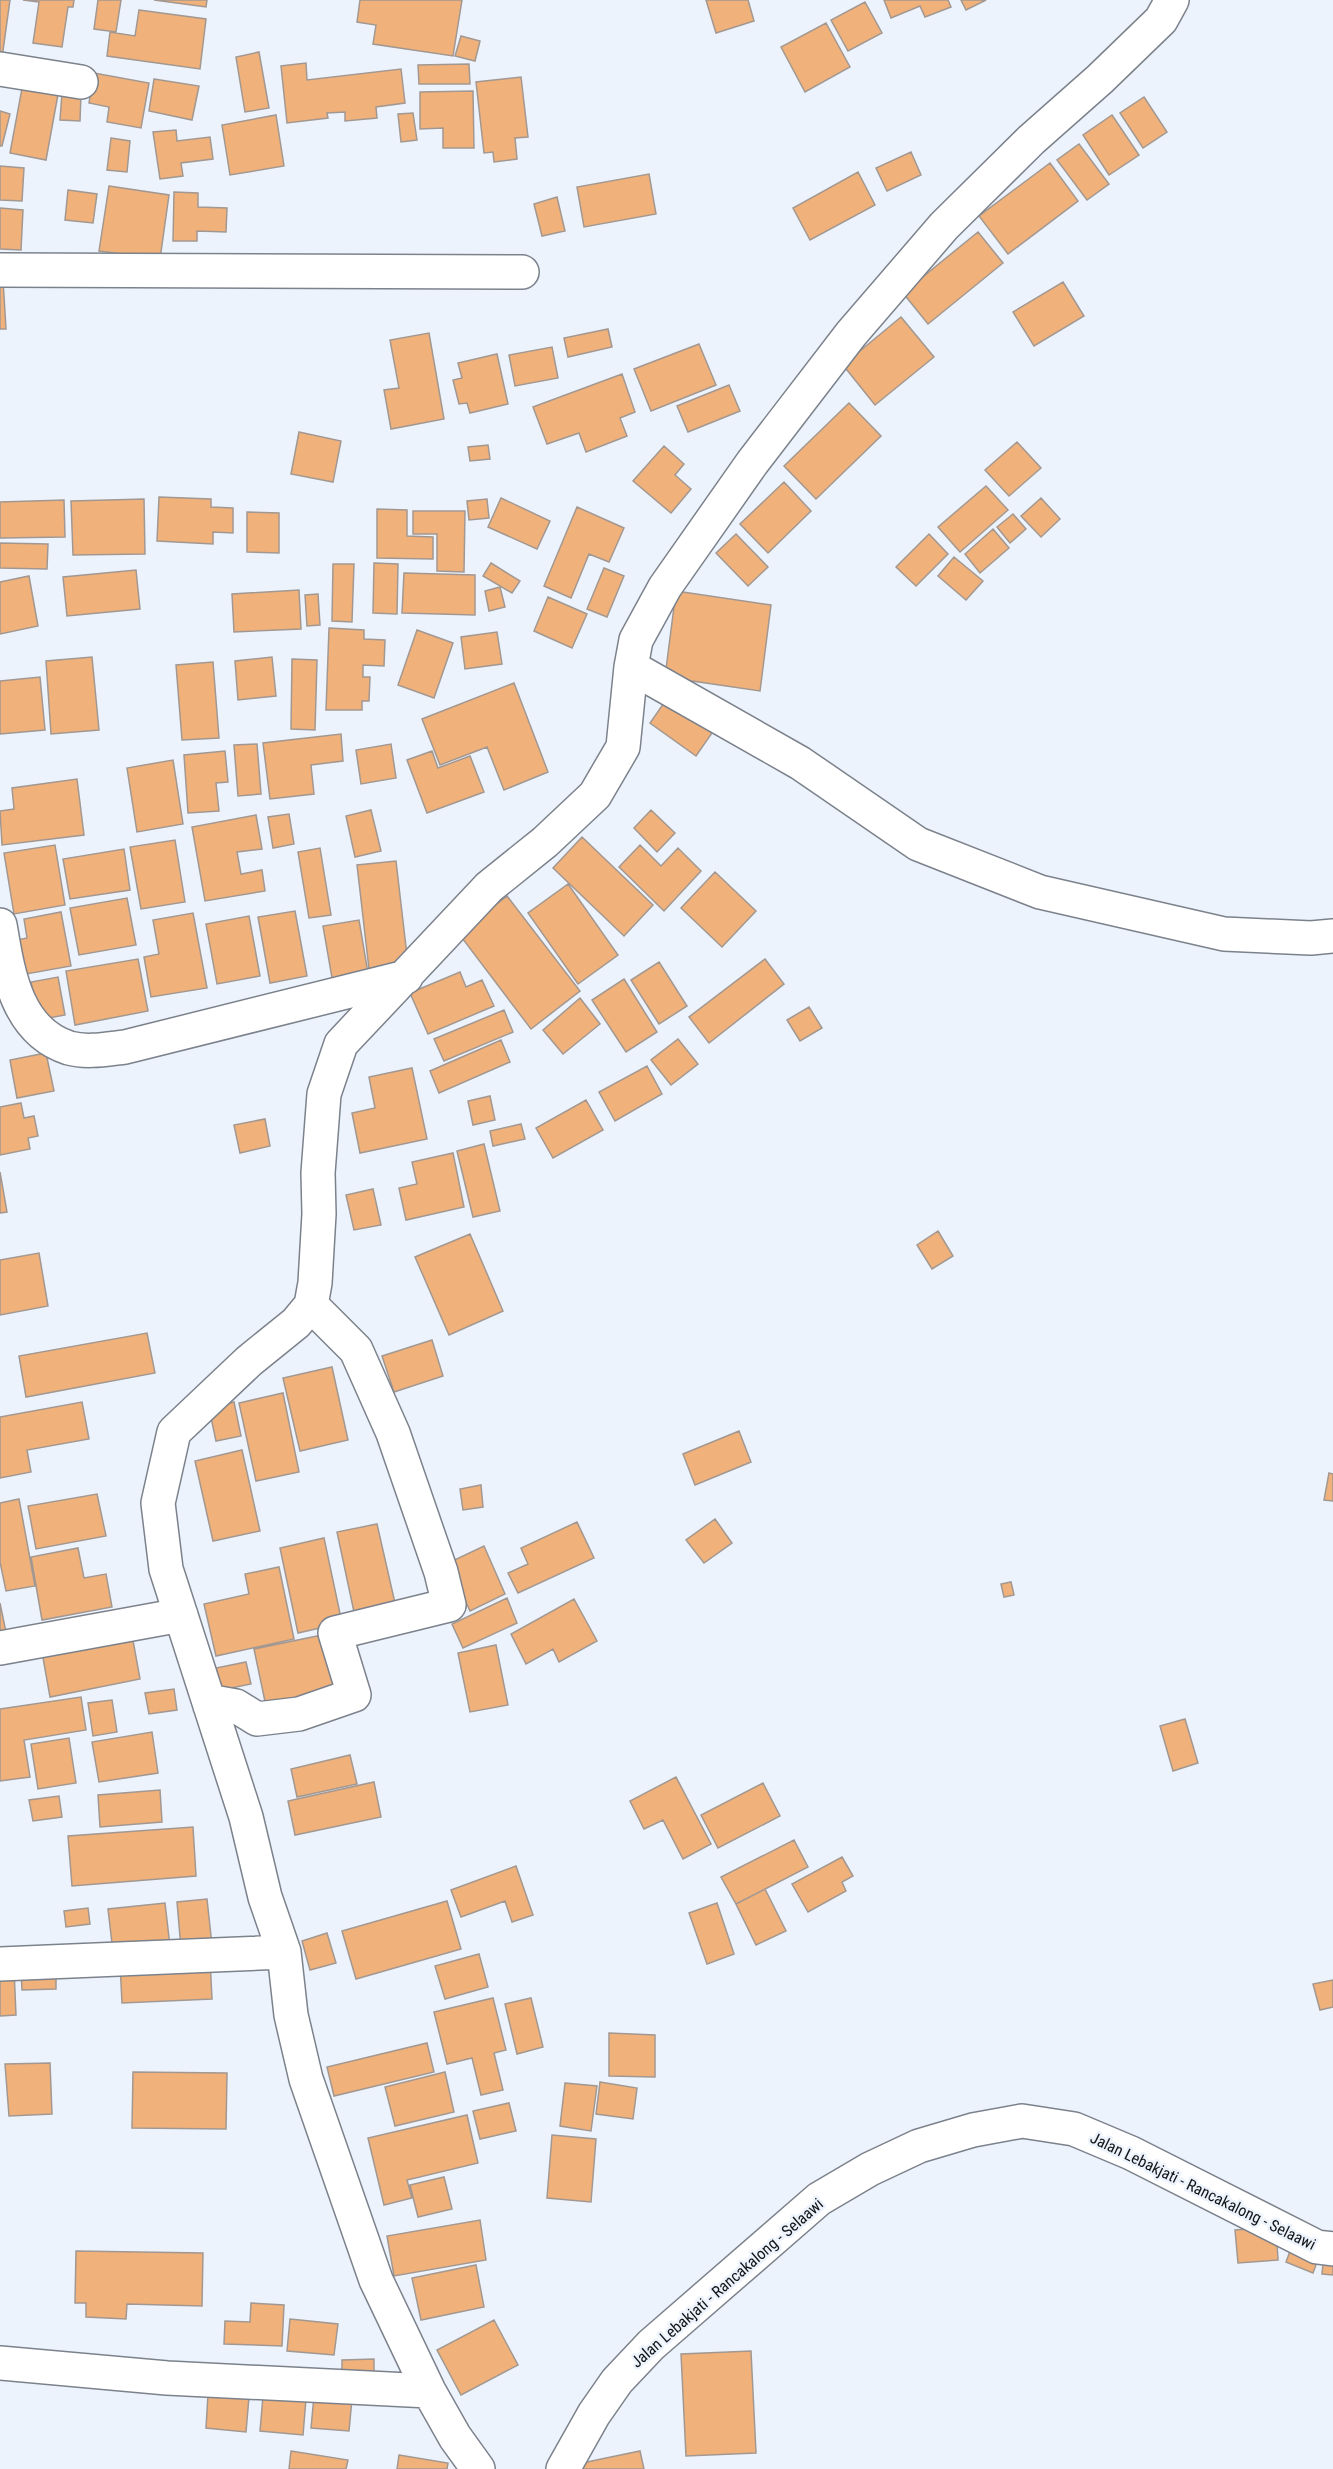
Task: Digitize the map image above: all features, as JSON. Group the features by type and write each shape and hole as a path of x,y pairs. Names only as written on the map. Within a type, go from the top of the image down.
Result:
{"street":[{"path":"478,2469 455,2437 429,2391 376,2280 306,2079 291,2015 284,1952 265,1897 246,1817 166,1569 158,1503 174,1432 249,1361 296,1323 311,1305 315,1283 319,1214 318,1173 324,1094 341,1044 489,887 545,842 595,795 623,747 636,640 665,587 752,463 851,334 944,226 1031,140 1100,79 1161,20 1173,0"},
{"path":"0,69 81,82"},
{"path":"0,270 522,272"},
{"path":"631,667 800,764 918,844 1040,892 1224,934 1311,938 1333,936"},
{"path":"0,925 11,983 29,1017 39,1030 53,1040 71,1048 93,1050 125,1047 406,977"},
{"path":"210,1706 219,1703 236,1706 257,1719 299,1714 354,1695 335,1633 449,1605 441,1572 393,1434 356,1350 311,1305"},
{"path":"0,1648 181,1615"},
{"path":"0,1964 284,1952"},
{"name":"Jalan Lebakjati - Rancakalong - Selaawi","path":"563,2469 594,2414 617,2381 651,2345 793,2220 819,2199 870,2169 919,2146 973,2130 1022,2121 1074,2129 1131,2153 1317,2247 1333,2249"},
{"path":"0,2363 167,2378 429,2391"}],"building":[{"path":"0,0 10,0 2,58 0,58"},
{"path":"23,0 74,0 73,7 68,7 62,47 33,43 39,2"},
{"path":"98,0 121,0 116,32 94,29"},
{"path":"154,0 207,0 206,7"},
{"path":"360,0 462,0 453,56 373,44 376,25 357,22"},
{"path":"706,0 748,0 754,21 716,33"},
{"path":"884,0 948,0 951,7 925,17 920,6 891,18"},
{"path":"961,0 986,0 966,10"},
{"path":"865,2 882,33 848,51 831,20"},
{"path":"139,10 206,19 200,69 107,56 110,32 135,36"},
{"path":"826,23 850,67 805,92 781,47"},
{"path":"461,36 480,41 475,61 455,56"},
{"path":"259,52 269,108 245,112 236,57"},
{"path":"306,63 307,80 401,69 405,103 376,107 377,118 345,121 345,112 327,113 328,118 287,123 281,66"},
{"path":"469,64 470,84 419,84 418,65"},
{"path":"94,73 149,83 141,128 107,122 109,107 89,103"},
{"path":"521,77 528,137 515,138 517,159 494,162 493,152 484,153 476,82"},
{"path":"154,79 199,86 192,120 149,111"},
{"path":"23,83 59,89 46,160 10,153"},
{"path":"473,91 474,148 443,148 443,128 420,129 420,92"},
{"path":"62,93 81,94 80,121 60,120"},
{"path":"1144,97 1167,132 1143,148 1120,113"},
{"path":"0,111 10,114 2,146 0,146"},
{"path":"413,113 417,140 401,142 398,114"},
{"path":"276,115 284,166 230,175 222,125"},
{"path":"1112,115 1139,155 1109,175 1083,135"},
{"path":"176,130 177,141 210,137 213,159 181,163 183,176 160,179 153,132"},
{"path":"111,138 130,141 127,172 107,170"},
{"path":"1079,144 1109,184 1087,200 1057,160"},
{"path":"911,152 921,175 887,191 876,168"},
{"path":"1050,163 1078,201 1008,254 979,216"},
{"path":"0,166 24,168 22,201 0,200"},
{"path":"858,172 875,205 810,240 793,208"},
{"path":"649,174 656,214 584,227 577,187"},
{"path":"109,186 169,195 160,259 99,251"},
{"path":"68,190 97,194 93,223 65,220"},
{"path":"174,192 198,193 198,207 227,208 226,232 197,231 197,241 173,241"},
{"path":"557,197 565,231 542,236 534,204"},
{"path":"0,208 23,210 21,250 0,249"},
{"path":"978,232 1003,263 928,324 903,293"},
{"path":"0,280 3,280 6,329 0,329"},
{"path":"1063,282 1084,316 1034,346 1013,312"},
{"path":"901,317 934,357 875,405 843,365"},
{"path":"608,329 612,347 568,357 564,338"},
{"path":"429,333 444,419 391,429 384,390 399,388 390,340"},
{"path":"699,344 716,385 651,411 634,369"},
{"path":"552,347 558,378 515,386 509,355"},
{"path":"497,354 508,404 470,413 467,403 459,404 453,380 462,378 458,363"},
{"path":"622,374 635,412 620,418 627,436 586,452 579,433 547,444 533,407"},
{"path":"729,385 740,411 688,432 677,406"},
{"path":"849,403 881,436 816,499 784,466"},
{"path":"299,432 341,441 333,482 291,474"},
{"path":"1017,442 1041,468 1009,496 985,470"},
{"path":"488,445 490,459 470,461 468,447"},
{"path":"664,446 684,464 675,475 691,489 671,513 633,481"},
{"path":"784,482 811,511 768,553 740,524"},
{"path":"986,486 1008,510 960,552 938,527"},
{"path":"159,497 211,499 211,507 233,508 233,533 213,532 213,544 157,541"},
{"path":"501,498 550,521 537,549 488,527"},
{"path":"1041,498 1060,519 1041,537 1021,516"},
{"path":"144,499 145,554 73,555 71,501"},
{"path":"487,499 489,518 469,520 467,501"},
{"path":"64,500 65,537 0,538 0,502"},
{"path":"577,507 624,528 609,562 589,554 571,598 544,586"},
{"path":"377,509 407,510 407,536 433,537 433,559 377,558"},
{"path":"413,511 465,511 464,572 437,571 437,534 413,534"},
{"path":"247,512 279,513 279,553 247,552"},
{"path":"1013,514 1026,529 1010,543 997,527"},
{"path":"993,529 1009,548 980,573 965,554"},
{"path":"736,534 768,567 748,586 716,553"},
{"path":"929,534 948,554 916,586 896,567"},
{"path":"0,543 48,544 47,569 0,568"},
{"path":"954,557 983,581 966,600 938,576"},
{"path":"374,563 398,564 397,614 373,613"},
{"path":"491,563 520,581 512,593 483,576"},
{"path":"333,564 354,564 352,622 332,621"},
{"path":"604,568 624,576 607,617 587,609"},
{"path":"136,570 140,609 67,616 63,577"},
{"path":"404,573 475,575 475,615 402,613"},
{"path":"29,576 38,626 0,634 0,582"},
{"path":"500,587 505,607 489,611 485,591"},
{"path":"299,590 301,629 234,632 232,594"},
{"path":"676,591 771,605 760,691 665,677"},
{"path":"318,594 320,625 307,626 305,595"},
{"path":"548,597 587,614 572,648 534,631"},
{"path":"329,628 364,630 364,639 385,640 384,666 363,665 363,677 370,677 369,701 362,701 362,710 326,710"},
{"path":"417,630 453,643 434,698 398,685"},
{"path":"497,632 502,664 465,669 461,637"},
{"path":"92,657 99,730 51,734 46,661"},
{"path":"272,657 276,696 238,700 235,661"},
{"path":"292,659 317,660 315,730 291,729"},
{"path":"213,662 219,738 182,740 176,665"},
{"path":"40,677 45,730 0,734 0,681"},
{"path":"514,683 548,772 504,790 487,747 440,765 422,719"},
{"path":"666,700 712,733 696,756 650,723"},
{"path":"341,734 343,761 311,765 314,794 270,799 263,743"},
{"path":"257,744 261,794 238,796 234,745"},
{"path":"391,744 396,778 361,784 356,750"},
{"path":"225,751 228,782 216,783 219,811 188,813 184,755"},
{"path":"432,751 438,768 470,756 484,792 427,813 407,760"},
{"path":"173,760 183,824 137,832 127,768"},
{"path":"77,779 84,835 2,845 0,811 14,809 12,788"},
{"path":"371,810 381,851 355,857 346,816"},
{"path":"651,810 675,833 657,852 634,828"},
{"path":"289,814 294,844 273,848 268,817"},
{"path":"256,815 262,849 237,852 241,874 262,870 265,891 205,901 192,827"},
{"path":"582,837 653,905 624,936 553,868"},
{"path":"175,840 185,902 141,909 130,847"},
{"path":"55,845 65,905 14,914 4,853"},
{"path":"640,845 661,866 678,848 701,871 664,911 619,867"},
{"path":"320,848 331,915 309,918 298,852"},
{"path":"124,849 130,890 70,899 63,859"},
{"path":"396,861 408,964 369,969 357,865"},
{"path":"715,872 756,911 722,947 681,908"},
{"path":"568,884 618,955 578,984 528,913"},
{"path":"507,896 580,991 531,1029 459,934"},
{"path":"127,898 136,945 79,955 70,908"},
{"path":"295,911 307,976 270,983 258,917"},
{"path":"61,912 71,966 15,976 8,942 27,938 24,919"},
{"path":"193,913 207,988 151,997 144,957 159,954 153,920"},
{"path":"249,916 260,976 217,984 206,924"},
{"path":"359,920 368,973 332,978 323,926"},
{"path":"138,959 148,1011 75,1025 66,971"},
{"path":"765,959 784,984 709,1043 689,1017"},
{"path":"659,962 687,1006 659,1024 631,980"},
{"path":"460,972 466,987 482,980 494,1006 428,1034 410,993"},
{"path":"58,977 65,1015 38,1020 31,982"},
{"path":"624,979 657,1032 626,1052 592,1000"},
{"path":"580,998 600,1024 563,1054 543,1030"},
{"path":"809,1007 822,1028 800,1041 787,1020"},
{"path":"504,1010 513,1032 444,1061 434,1039"},
{"path":"678,1039 698,1064 671,1085 651,1060"},
{"path":"501,1040 510,1062 439,1093 430,1071"},
{"path":"46,1053 54,1091 17,1098 10,1060"},
{"path":"647,1066 662,1094 615,1121 599,1092"},
{"path":"412,1068 427,1139 360,1153 352,1113 375,1108 369,1077"},
{"path":"490,1096 495,1120 473,1125 468,1101"},
{"path":"586,1100 603,1130 553,1158 536,1128"},
{"path":"21,1103 24,1118 34,1116 38,1136 28,1138 30,1149 0,1155 0,1107"},
{"path":"265,1119 270,1146 240,1153 234,1125"},
{"path":"521,1124 525,1139 493,1146 490,1131"},
{"path":"484,1144 500,1211 473,1217 457,1151"},
{"path":"453,1153 464,1207 406,1220 399,1188 417,1184 412,1162"},
{"path":"0,1172 7,1212 0,1213"},
{"path":"373,1189 381,1225 354,1230 346,1195"},
{"path":"938,1231 953,1256 932,1269 917,1245"},
{"path":"470,1234 503,1311 449,1335 415,1257"},
{"path":"39,1253 48,1306 0,1315 0,1260"},
{"path":"147,1333 155,1373 26,1397 19,1356"},
{"path":"432,1340 443,1376 394,1392 382,1356"},
{"path":"332,1367 348,1440 300,1451 283,1378"},
{"path":"283,1393 299,1472 256,1481 239,1403"},
{"path":"82,1402 89,1439 27,1450 31,1472 0,1478 0,1417"},
{"path":"234,1402 241,1436 216,1441 209,1408"},
{"path":"739,1431 751,1462 695,1485 683,1454"},
{"path":"242,1450 260,1531 213,1541 195,1461"},
{"path":"1329,1473 1333,1474 1333,1501 1324,1500"},
{"path":"481,1485 483,1507 463,1510 460,1489"},
{"path":"97,1494 106,1536 36,1549 28,1506"},
{"path":"19,1499 35,1586 6,1591 0,1562 0,1503"},
{"path":"715,1519 732,1543 704,1563 686,1540"},
{"path":"577,1522 594,1558 518,1593 508,1573 528,1564 521,1548"},
{"path":"377,1524 395,1603 354,1612 337,1532"},
{"path":"324,1538 342,1623 298,1633 280,1548"},
{"path":"484,1546 505,1594 470,1611 448,1563"},
{"path":"78,1548 84,1578 106,1574 112,1607 42,1620 31,1557"},
{"path":"279,1567 294,1639 216,1656 204,1604 249,1594 245,1574"},
{"path":"1011,1582 1014,1595 1004,1597 1001,1584"},
{"path":"507,1598 517,1623 463,1648 452,1624"},
{"path":"574,1599 597,1641 559,1662 553,1649 526,1664 511,1634"},
{"path":"0,1603 7,1637 0,1639"},
{"path":"327,1634 340,1695 267,1711 254,1649"},
{"path":"132,1635 140,1679 50,1697 42,1652"},
{"path":"496,1645 508,1705 470,1712 458,1653"},
{"path":"246,1662 251,1684 221,1690 216,1668"},
{"path":"174,1689 177,1710 149,1714 145,1693"},
{"path":"81,1697 86,1730 24,1740 30,1777 0,1781 0,1709"},
{"path":"112,1700 117,1732 93,1736 88,1703"},
{"path":"1185,1719 1198,1763 1173,1771 1160,1726"},
{"path":"152,1732 158,1773 99,1782 92,1742"},
{"path":"69,1738 76,1783 38,1789 31,1744"},
{"path":"350,1755 357,1784 297,1797 291,1769"},
{"path":"676,1777 711,1844 683,1859 663,1820 644,1829 630,1801"},
{"path":"374,1782 381,1817 295,1835 288,1801"},
{"path":"763,1783 780,1816 718,1848 701,1815"},
{"path":"160,1790 162,1822 100,1827 98,1795"},
{"path":"59,1796 62,1817 33,1821 29,1800"},
{"path":"193,1827 196,1876 72,1886 68,1836"},
{"path":"794,1840 808,1867 736,1904 721,1877"},
{"path":"842,1857 853,1876 842,1882 846,1891 808,1912 792,1884"},
{"path":"516,1866 533,1915 512,1922 505,1901 461,1917 451,1890"},
{"path":"765,1889 786,1931 756,1945 736,1904"},
{"path":"207,1899 212,1945 181,1948 177,1902"},
{"path":"447,1901 461,1949 356,1979 342,1931"},
{"path":"165,1903 170,1946 113,1952 108,1909"},
{"path":"717,1903 734,1954 707,1964 689,1913"},
{"path":"88,1908 90,1924 66,1927 64,1911"},
{"path":"327,1933 336,1963 310,1970 302,1941"},
{"path":"479,1954 488,1987 445,1999 435,1966"},
{"path":"210,1959 212,1999 122,2003 120,1964"},
{"path":"14,1969 16,2015 0,2016 0,1970"},
{"path":"56,1969 56,1989 22,1990 21,1970"},
{"path":"1333,1980 1333,2007 1320,2010 1313,1984"},
{"path":"493,1998 506,2050 494,2053 503,2090 481,2095 472,2058 447,2064 434,2012"},
{"path":"531,1998 543,2047 517,2054 505,2004"},
{"path":"609,2033 655,2035 655,2077 609,2076"},
{"path":"427,2043 434,2072 334,2096 327,2067"},
{"path":"50,2063 52,2114 9,2116 5,2064"},
{"path":"133,2072 227,2073 226,2129 132,2128"},
{"path":"445,2072 454,2112 395,2126 385,2087"},
{"path":"600,2082 637,2088 633,2119 596,2114"},
{"path":"565,2083 597,2086 591,2131 560,2126"},
{"path":"509,2103 516,2131 480,2139 473,2111"},
{"path":"467,2115 478,2163 407,2180 412,2198 384,2205 368,2138"},
{"path":"552,2135 596,2139 591,2202 547,2198"},
{"path":"444,2177 452,2209 418,2217 410,2185"},
{"path":"480,2220 486,2260 394,2276 387,2236"},
{"path":"1276,2227 1278,2260 1238,2263 1235,2230"},
{"path":"1293,2243 1320,2254 1313,2273 1286,2262"},
{"path":"76,2251 203,2253 202,2306 127,2304 126,2319 86,2317 86,2303 75,2303"},
{"path":"1324,2254 1333,2255 1333,2275 1322,2274"},
{"path":"476,2265 484,2307 421,2320 412,2278"},
{"path":"251,2303 284,2305 282,2346 224,2344 225,2321 250,2322"},
{"path":"290,2319 338,2324 334,2355 287,2351"},
{"path":"494,2320 518,2365 461,2395 437,2350"},
{"path":"751,2351 756,2453 686,2456 681,2354"},
{"path":"374,2359 374,2378 342,2380 342,2360"},
{"path":"208,2394 249,2397 246,2432 206,2428"},
{"path":"263,2396 306,2399 303,2435 260,2431"},
{"path":"314,2396 352,2399 349,2431 311,2428"},
{"path":"291,2451 348,2460 346,2469 289,2469"},
{"path":"640,2451 644,2469 578,2469 577,2464"},
{"path":"399,2455 448,2463 447,2469 397,2469"}]}
